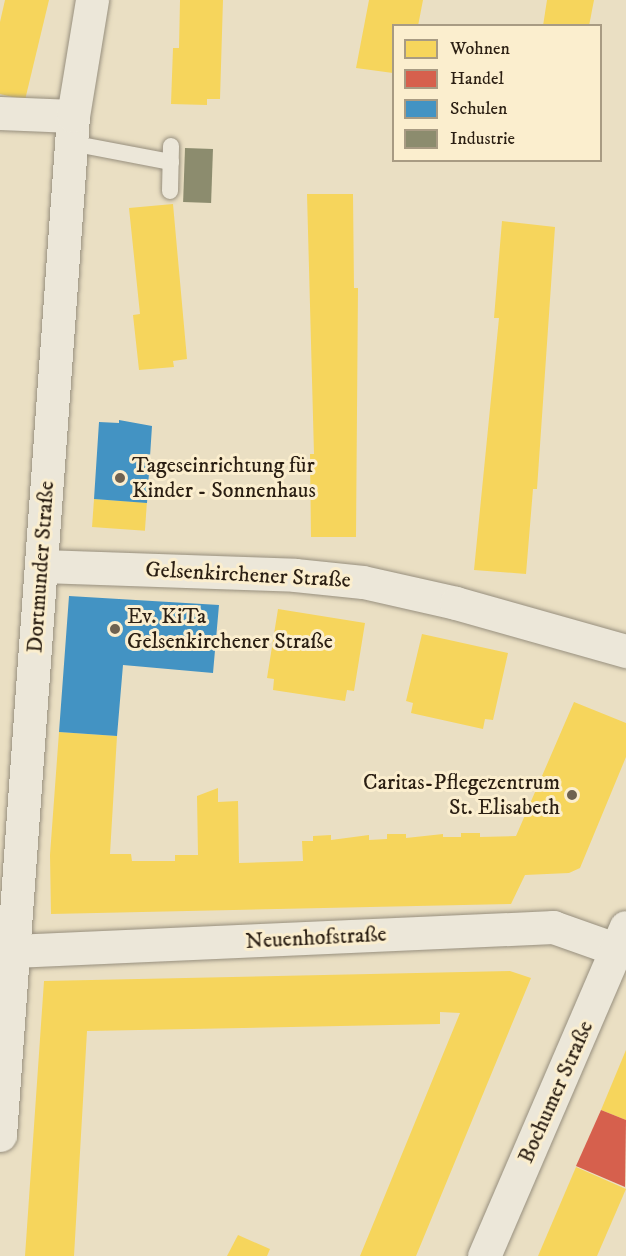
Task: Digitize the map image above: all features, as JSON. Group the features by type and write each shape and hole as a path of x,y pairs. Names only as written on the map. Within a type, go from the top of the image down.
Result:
{"street":[{"name":"Dortmunder Straße","path":"0,1135 72,130 92,0"},
{"path":"0,113 72,130"},
{"name":"Gelsenkirchener Straße","path":"42,566 295,574 363,582 456,603 626,651"},
{"name":"Neuenhofstraße","path":"13,951 553,927 621,938"},
{"name":"Bochumer Straße","path":"484,1256 600,993 621,938"}],"lane":[{"path":"72,130 171,154 170,191"}],"building: Wohnen":[{"path":"5,0 49,0 25,100 0,94 0,22"},
{"path":"180,0 223,0 220,99 207,99 207,105 171,104 173,48 179,48"},
{"path":"369,0 423,0 418,24 392,24 392,73 356,68"},
{"path":"547,0 594,0 589,24 543,24"},
{"path":"307,194 353,194 354,288 358,288 356,537 311,537 310,454 314,454"},
{"path":"173,204 187,359 173,361 174,367 139,370 133,315 140,314 129,208"},
{"path":"502,221 555,227 537,489 533,489 526,574 474,570 499,318 494,318"},
{"path":"94,499 147,503 145,531 92,527"},
{"path":"278,609 365,623 354,691 347,690 345,701 273,690 274,679 267,678"},
{"path":"422,634 508,653 493,720 485,719 483,729 411,713 413,703 406,701"},
{"path":"574,702 626,723 626,757 580,868 569,873 525,875 511,904 51,914 50,855 59,732 117,736 110,854 131,854 132,861 175,861 175,855 198,855 197,796 218,788 218,802 238,801 239,863 303,861 302,841 313,841 313,836 331,835 331,840 369,835 369,840 387,839 387,834 406,834 406,838 443,834 443,837 461,837 461,833 480,833 480,837 516,836"},
{"path":"510,971 531,978 416,1256 360,1256 460,1013 440,1012 440,1024 87,1031 74,1256 25,1256 44,981"},
{"path":"626,1050 626,1120 601,1110"},
{"path":"576,1167 626,1189 597,1256 538,1256"},
{"path":"238,1235 270,1249 267,1256 227,1256"}],"building: Handel":[{"path":"601,1110 626,1120 625,1187 576,1166"}],"building: Schulen":[{"path":"119,420 152,426 147,503 94,499 99,422 119,423"},
{"path":"69,596 219,605 213,673 123,665 117,736 59,732"}],"building: Industrie":[{"path":"185,148 213,149 211,203 183,202"}],"place":[{"name":"Tageseinrichtung für Kinder - Sonnenhaus","path":"120,478"},
{"name":"Ev. KiTa Gelsenkirchener Straße","path":"115,629"},
{"name":"Caritas-Pflegezentrum St. Elisabeth","path":"572,795"}]}
